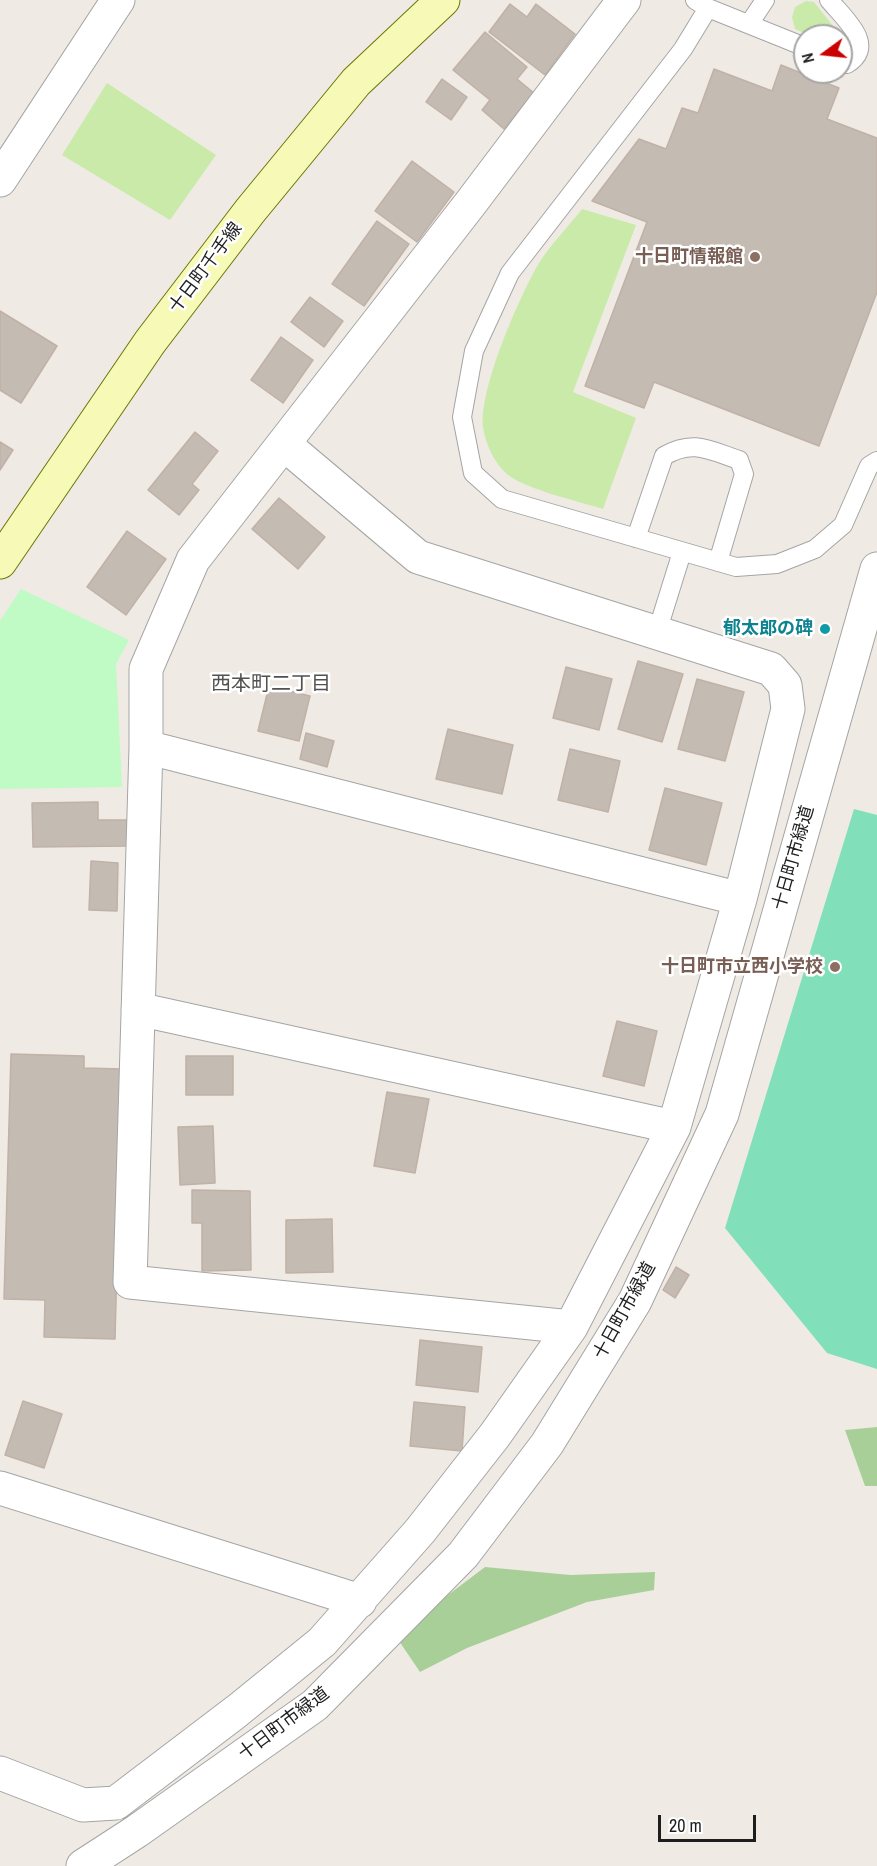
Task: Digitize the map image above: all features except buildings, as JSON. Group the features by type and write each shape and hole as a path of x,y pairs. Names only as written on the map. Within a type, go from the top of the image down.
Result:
{"main road":[{"name":"十日町千手線","path":"3,550 150,342 250,211 356,82 443,0"}],"street":[{"path":"0,180 117,0"},
{"path":"571,1327 130,1282 147,747 146,669 193,560 477,195 624,0"},
{"path":"0,1773 83,1805 116,1803 237,1711 322,1642 420,1531 488,1444 571,1327 674,1127 740,899 788,709 785,686 771,669 417,557 284,444"},
{"name":"十日町市緑道","path":"83,1866 137,1831 315,1705 463,1555 547,1444 635,1301 722,1114 877,569"},
{"path":"147,747 740,899"},
{"path":"138,1010 674,1127"},
{"path":"0,1488 360,1601"}],"lane":[{"path":"749,24 765,0"},
{"path":"829,0 849,24"},
{"path":"793,42 702,4 683,49 510,273 474,351 462,417 473,472 502,499 736,567 777,564 815,549 843,525 869,466 877,461"},
{"path":"853,29 860,37 862,49 858,59 853,61"},
{"path":"636,538 664,456 679,447 699,447 738,460 744,474 718,562"},
{"path":"657,632 682,552"}],"green space":[{"path":"806,1 814,2 831,24 794,24 792,17 795,7"},
{"path":"107,83 216,155 170,220 62,155"},
{"path":"582,209 636,225 573,392 636,418 603,509 540,490 508,475 491,453 483,427 483,410 487,390 511,320 539,263"},
{"path":"21,589 129,640 116,664 122,787 0,789 0,621"},
{"name":"十日町市立西小学校","path":"854,809 877,815 877,1369 827,1353 725,1228"},
{"path":"877,1427 877,1486 865,1486 845,1430"},
{"path":"485,1567 570,1575 655,1572 654,1590 587,1602 467,1648 420,1672 395,1635"}],"place":[{"name":"十日町情報館","path":"755,257"},
{"name":"郁太郎の碑","path":"825,629"},
{"name":"十日町市立西小学校","path":"835,967"}],"district":[{"name":"西本町二丁目","path":"271,685"}]}
